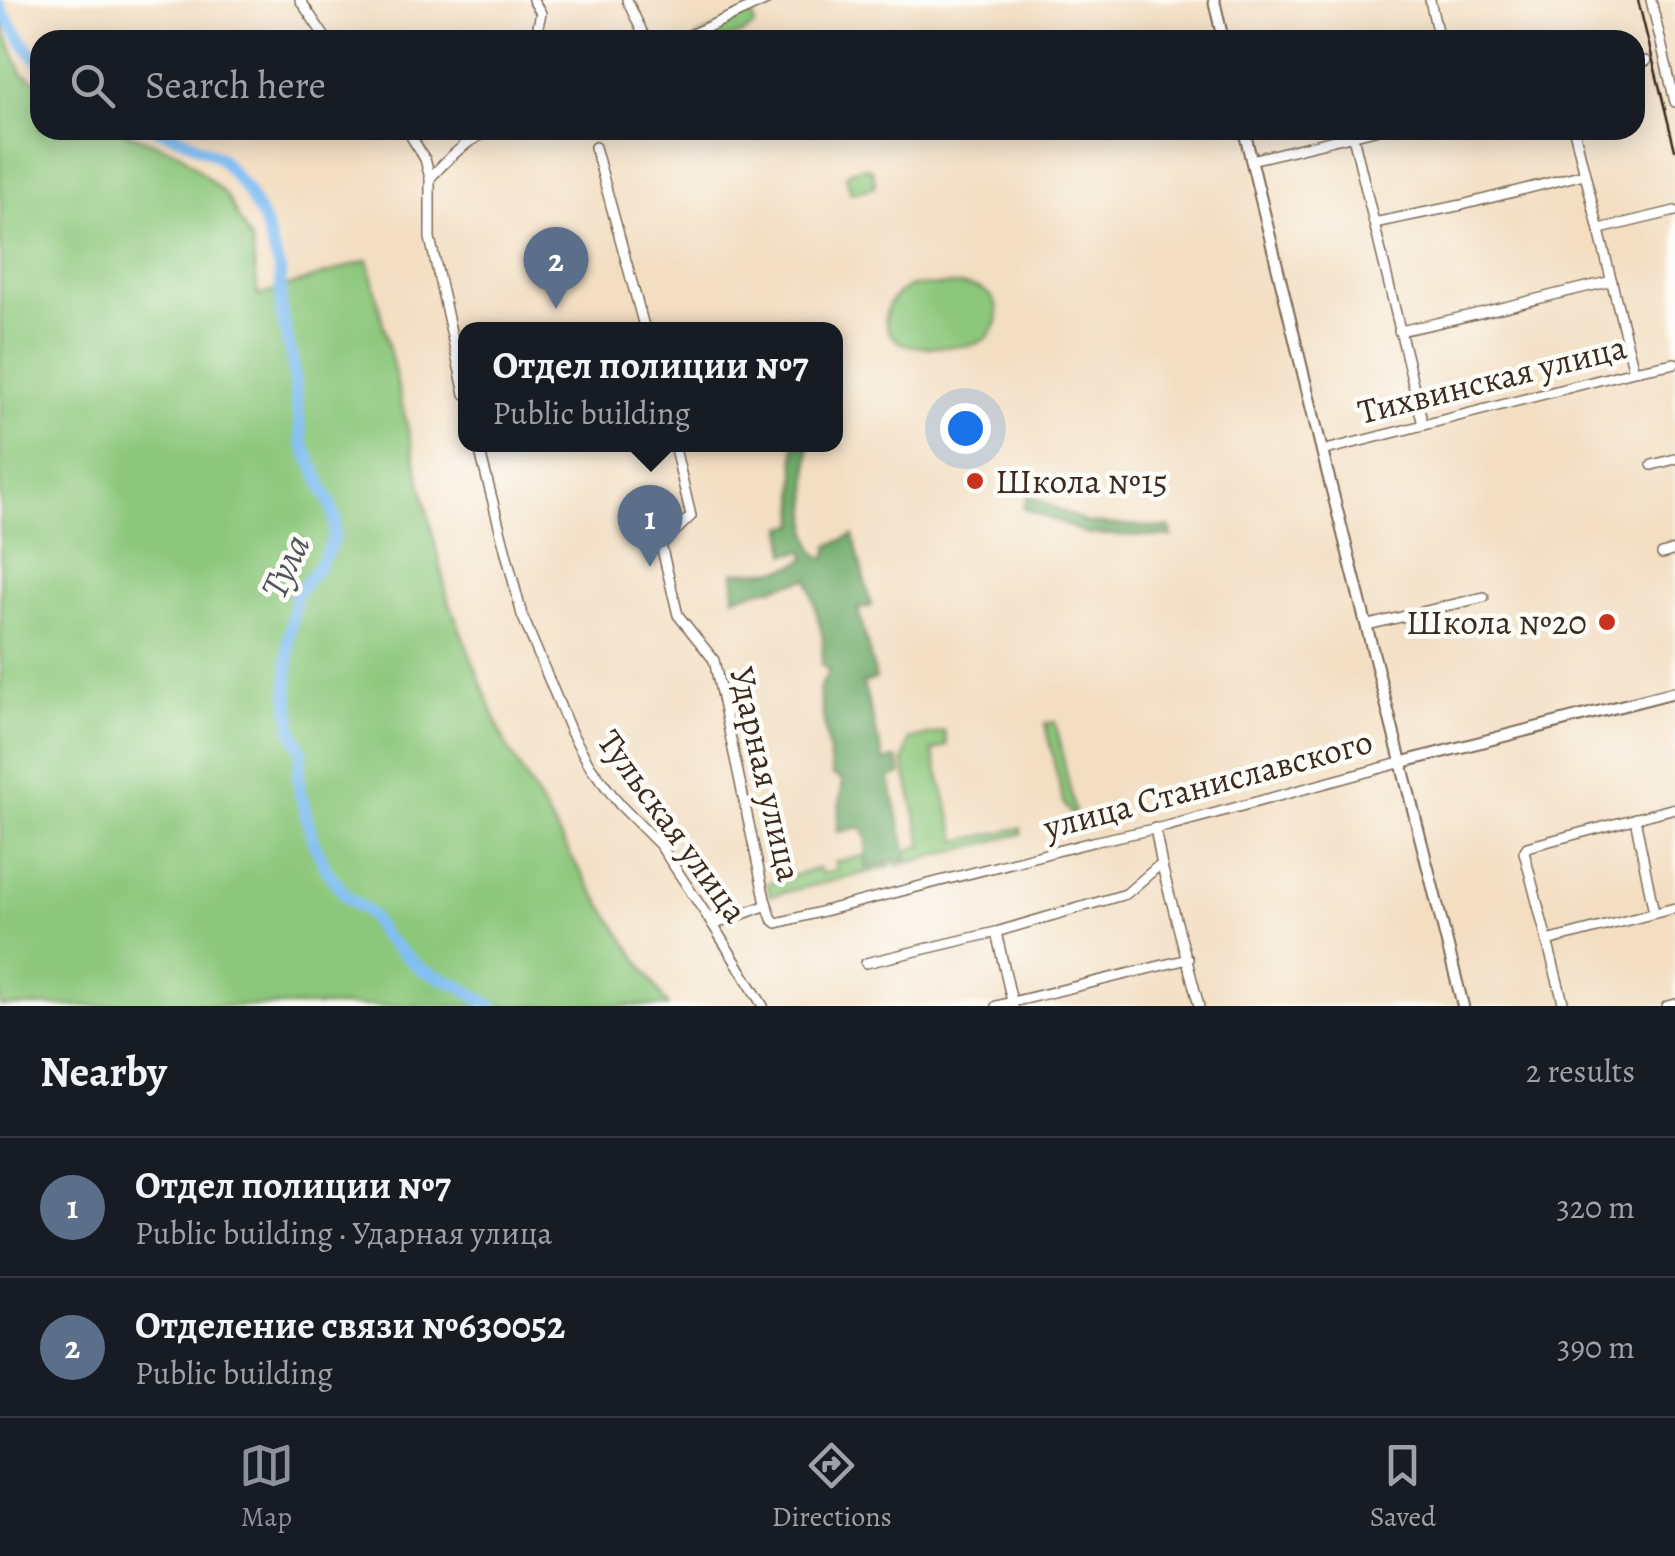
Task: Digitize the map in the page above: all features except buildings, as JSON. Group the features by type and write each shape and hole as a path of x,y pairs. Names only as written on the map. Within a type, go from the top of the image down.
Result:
{"main road":[{"path":"1214,0 1221,30"},
{"path":"1246,140 1464,1006"},
{"name":"улица Станиславского","path":"1403,762 1675,692"}],"street":[{"path":"300,0 320,30"},
{"path":"533,0 541,14 537,30"},
{"path":"627,0 641,30"},
{"path":"702,30 767,0"},
{"path":"1430,0 1437,30"},
{"path":"1651,0 1669,52 1675,102"},
{"path":"413,140 430,178 430,238 458,366"},
{"path":"430,178 472,140"},
{"path":"1251,160 1336,140"},
{"path":"1354,140 1423,425"},
{"path":"1576,140 1634,370"},
{"path":"595,147 643,322"},
{"path":"1374,223 1584,174"},
{"path":"1600,229 1675,211"},
{"path":"1400,331 1612,281"},
{"name":"Тихвинская улица","path":"1322,451 1634,370 1675,363"},
{"name":"Тульская улица","path":"480,452 522,616 572,732 590,766 620,805 660,846 763,1006"},
{"name":"Ударная улица","path":"676,452 691,516 661,545 678,615 714,660 767,904"},
{"path":"1652,464 1675,459"},
{"path":"1662,554 1675,550"},
{"path":"1368,625 1484,597"},
{"name":"улица Станиславского","path":"767,904 772,919 780,924 1403,762"},
{"path":"1564,1006 1524,852 1527,847 1675,808"},
{"path":"1635,818 1654,913"},
{"path":"1155,828 1199,1006"},
{"path":"866,964 1126,894 1162,866"},
{"path":"713,925 767,904"},
{"path":"1548,941 1675,908"},
{"path":"996,932 1013,1004"},
{"path":"996,1006 1188,959"},
{"path":"1668,1006 1675,1004"}],"green space":[{"path":"749,14 755,25 747,30 714,30"},
{"path":"0,19 22,73 30,77 30,140 146,140 180,153 226,195 252,243 258,296 368,260 448,599 505,743 577,866 668,1006 0,1006"},
{"path":"865,167 872,169 873,188 851,193 846,176"},
{"path":"912,286 981,289 996,305 998,314 992,332 975,344 963,346 902,343 888,329 886,312 895,297"},
{"path":"794,452 809,452 808,531 815,553 826,559 829,546 853,535 871,606 858,609 876,679 863,683 884,761 897,758 901,774 889,778 908,858 866,868 867,839 862,827 838,832 843,780 832,775 819,689 829,672 822,665 823,638 808,579 734,597 734,572 782,569 806,558 805,551 786,554 784,527 797,524"},
{"path":"1028,495 1087,523 1170,528 1172,537 1087,534 1023,508"},
{"path":"1055,722 1076,821 1064,804 1045,724"},
{"path":"944,731 947,746 932,751 958,841 1021,828 1021,834 896,866 895,861 908,858 907,851 923,845 903,762 909,740"},
{"path":"867,855 867,868 889,863 890,867 770,896 767,883 819,868 821,874 836,871 835,862"}],"waterway":[{"name":"Тула","path":"0,5 30,52"},
{"name":"Тула","path":"186,140 220,158 245,188 264,222 280,271 281,311 292,360 302,442 335,519 333,541 296,595 288,640 288,693 293,732 302,751 298,777 313,841 327,871 347,897 369,913 383,936 422,970 458,985 491,1006"}],"tram line":[{"path":"1638,0 1675,150"}],"place":[{"name":"Отделение связи №630052","path":"556,309"},
{"name":"Школа №15","path":"975,481"},
{"name":"Отдел полиции №7","path":"650,567"},
{"name":"Школа №20","path":"1607,622"}]}
